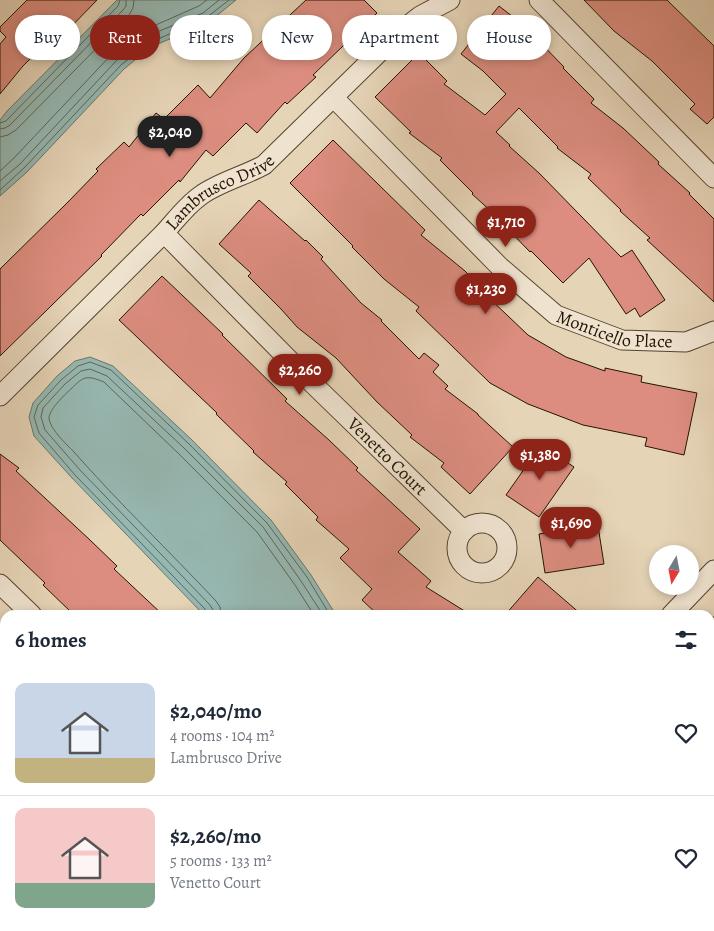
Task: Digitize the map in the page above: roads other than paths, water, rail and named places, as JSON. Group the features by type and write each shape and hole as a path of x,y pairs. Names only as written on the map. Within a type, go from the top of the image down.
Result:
{"street":[{"name":"Lambrusco Drive","path":"0,396 200,196 251,173 264,165 402,29 420,16 450,0"},
{"path":"539,0 714,178"},
{"name":"Monticello Place","path":"334,98 500,267 556,314 622,340 686,342 714,331"},
{"name":"Venetto Court","path":"164,233 312,384 464,531"},
{"path":"676,610 714,570"},
{"path":"0,584 27,610"}],"water":[{"path":"117,0 236,0 218,15 170,15 170,39 160,43 160,15 102,15"},
{"path":"90,27 90,60 135,60 124,69 27,172 0,196 0,120 58,60 80,60 80,37"},
{"path":"90,357 113,366 192,440 271,520 311,575 333,610 199,610 34,436 29,417 33,403 57,376 75,361"}]}
